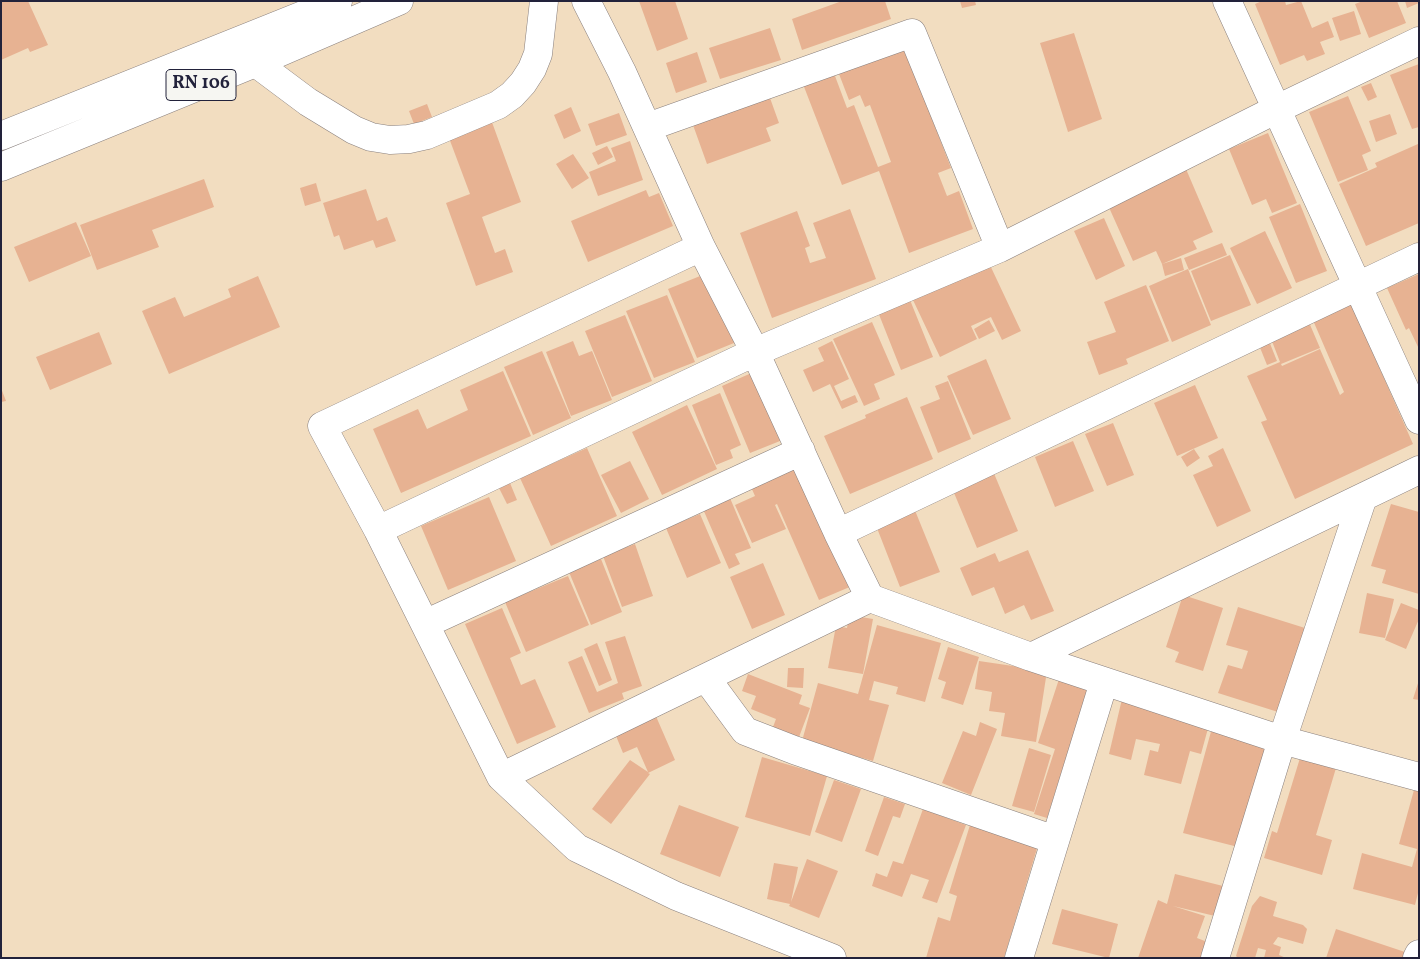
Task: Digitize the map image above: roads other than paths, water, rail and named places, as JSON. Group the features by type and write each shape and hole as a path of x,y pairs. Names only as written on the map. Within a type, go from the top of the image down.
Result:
{"street":[{"name":"RN 106","path":"1,136 338,1"},
{"name":"RN 106","path":"1,166 255,63 400,1"},
{"path":"231,43 308,102 354,130 371,137 390,140 409,139 427,134 498,105 512,95 532,69 538,54 544,1"},
{"path":"586,1 622,72 701,247 755,352 870,598 1104,682 1282,740 1419,777"},
{"path":"1227,1 1419,420"},
{"path":"648,127 912,33 1000,248"},
{"path":"378,530 755,352 1000,248 1277,109 1419,41"},
{"path":"701,247 322,426 378,530 501,777 577,848 676,896 832,958"},
{"path":"838,533 1419,257"},
{"path":"425,624 801,451"},
{"path":"1031,657 1419,470"},
{"path":"1214,958 1282,740 1363,498"},
{"path":"501,777 870,598"},
{"path":"706,678 745,731 794,750 1055,840"},
{"path":"1020,958 1104,682"},
{"path":"1417,958 1419,954"}]}
